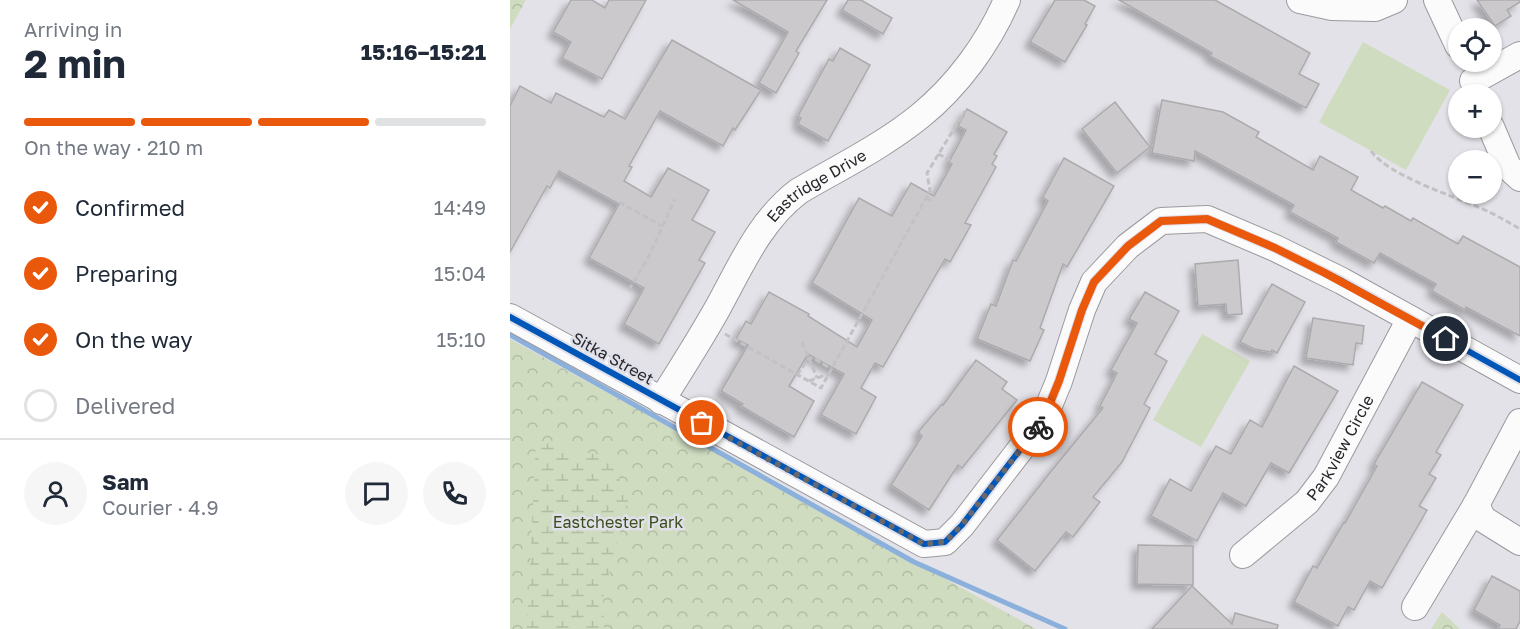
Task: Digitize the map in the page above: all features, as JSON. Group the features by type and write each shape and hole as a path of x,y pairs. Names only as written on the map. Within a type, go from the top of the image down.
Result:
{"street":[{"name":"Eastridge Drive","path":"661,401 708,325 753,241 786,200 886,140 921,115 973,60 998,21 1007,0"},
{"path":"1300,0 1332,8 1375,8 1394,0"},
{"path":"1437,0 1448,24"},
{"path":"1472,79 1520,55"},
{"path":"1496,138 1508,167 1520,178"},
{"name":"Sitka Street","path":"510,317 924,544 945,542 962,525 1043,420 1094,282 1160,209 1207,219 1275,248 1342,281 1410,319"},
{"path":"1410,319 1520,380"},
{"name":"Parkview Circle","path":"1243,555 1307,502 1326,477 1410,319"},
{"path":"1415,607 1476,505 1520,422"},
{"path":"1476,505 1483,519 1520,542"}],"path":[{"path":"708,325 821,388 930,191 927,173 965,111"},
{"path":"1371,151 1377,160 1422,183 1481,208 1520,229"},
{"path":"938,154 950,160"},
{"path":"926,198 933,202"},
{"path":"629,290 649,256 675,199"},
{"path":"619,202 662,226"},
{"path":"802,342 817,378"},
{"path":"798,375 809,358"},
{"path":"809,358 830,371"},
{"path":"808,382 830,371"}],"green space":[{"path":"510,0 526,0 510,29"},
{"path":"1363,42 1448,89 1448,94 1406,170 1319,122"},
{"path":"1202,334 1250,361 1201,447 1153,420"},
{"name":"Eastchester Park","path":"510,339 1036,629 510,629"},
{"path":"536,441 611,458 628,500 603,598 604,629 527,629"},
{"path":"1442,612 1460,629 1431,629"}],"building":[{"path":"571,0 592,0 605,8 609,0 646,0 602,79 562,58 571,42 553,32"},
{"path":"733,0 827,0 796,51 799,53 776,93 759,83 788,32"},
{"path":"848,0 861,0 892,18 883,34 842,10"},
{"path":"1055,0 1084,0 1095,6 1085,24 1087,25 1065,62 1030,42"},
{"path":"1119,0 1215,0 1310,53 1299,74 1319,84 1306,108 1210,56 1212,53"},
{"path":"1477,0 1520,0 1507,10 1511,16 1502,22 1502,18 1489,18"},
{"path":"672,40 761,90 735,130 733,128 723,146 660,111 629,166 632,167 624,181 651,197 668,168 709,190 692,220 715,232 699,260 705,263 659,344 624,324 644,288 589,258 619,204 559,171 550,188 547,186 510,252 510,106 520,86 551,103 556,93 604,117 609,110 625,119"},
{"path":"840,48 870,65 828,141 798,124 801,118 798,116 829,59 833,61"},
{"path":"1162,100 1223,112 1259,132 1256,137 1313,170 1320,156 1358,177 1351,190 1383,208 1385,206 1411,221 1413,218 1458,244 1463,236 1520,267 1520,336 1466,307 1465,310 1432,291 1436,284 1380,253 1374,263 1336,242 1338,238 1290,212 1294,205 1195,151 1194,161 1152,153"},
{"path":"1115,102 1150,147 1117,173 1082,129"},
{"path":"967,109 1007,132 994,154 997,156 992,164 996,167 965,223 971,225 950,262 945,259 883,367 875,363 861,388 876,397 856,434 821,415 844,374 808,354 789,386 814,401 794,437 741,406 743,404 721,391 748,345 736,339 746,321 751,324 769,292 809,314 808,316 857,347 872,320 812,283 859,198 892,216 911,183 934,196 952,164 949,162 966,130 958,126"},
{"path":"1064,158 1114,186 1067,267 1063,264 1040,328 1044,330 1030,361 977,339 991,304 996,306 1013,260 1016,261 1048,201 1043,197"},
{"path":"1238,260 1242,314 1227,315 1226,304 1198,306 1195,264"},
{"path":"1272,284 1305,302 1277,353 1272,350 1271,352 1254,349 1240,342"},
{"path":"1145,292 1179,311 1155,354 1167,361 1144,404 1150,408 1122,462 1093,497 1100,502 1073,537 1066,532 1035,571 997,540 1103,408 1100,406 1117,373 1111,370 1137,323 1129,319"},
{"path":"1313,318 1364,326 1362,344 1356,343 1353,365 1306,358"},
{"path":"976,360 1007,382 1002,389 1017,400 962,468 958,465 929,510 891,485 922,436 918,432 943,405"},
{"path":"1294,366 1338,391 1289,473 1271,463 1246,506 1223,493 1197,541 1151,516 1170,479 1191,491 1216,446 1231,454 1250,420 1262,427"},
{"path":"1422,382 1463,405 1436,452 1441,455 1429,474 1436,478 1419,506 1427,510 1382,588 1370,581 1354,610 1348,607 1338,626 1294,602 1313,566 1317,568 1345,523 1377,466 1374,464"},
{"path":"1138,545 1193,546 1193,585 1137,584"},
{"path":"1492,576 1520,591 1520,621 1516,629 1498,629 1500,625 1474,610"},
{"path":"1192,586 1232,624 1235,613 1278,625 1277,629 1152,629"}],"waterway":[{"path":"510,335 914,562 1065,629"}],"cycle path":[{"path":"510,317 924,544 945,542 962,525 1043,420 1094,282 1128,246 1161,221 1207,219 1275,248 1342,281 1520,380"}],"way so far":[{"path":"702,423 924,544 945,542 962,525 1038,427"}],"route":[{"path":"1038,427 1059,381 1082,310 1094,282 1128,246 1161,221 1207,219 1275,248 1342,281 1446,339"}]}
